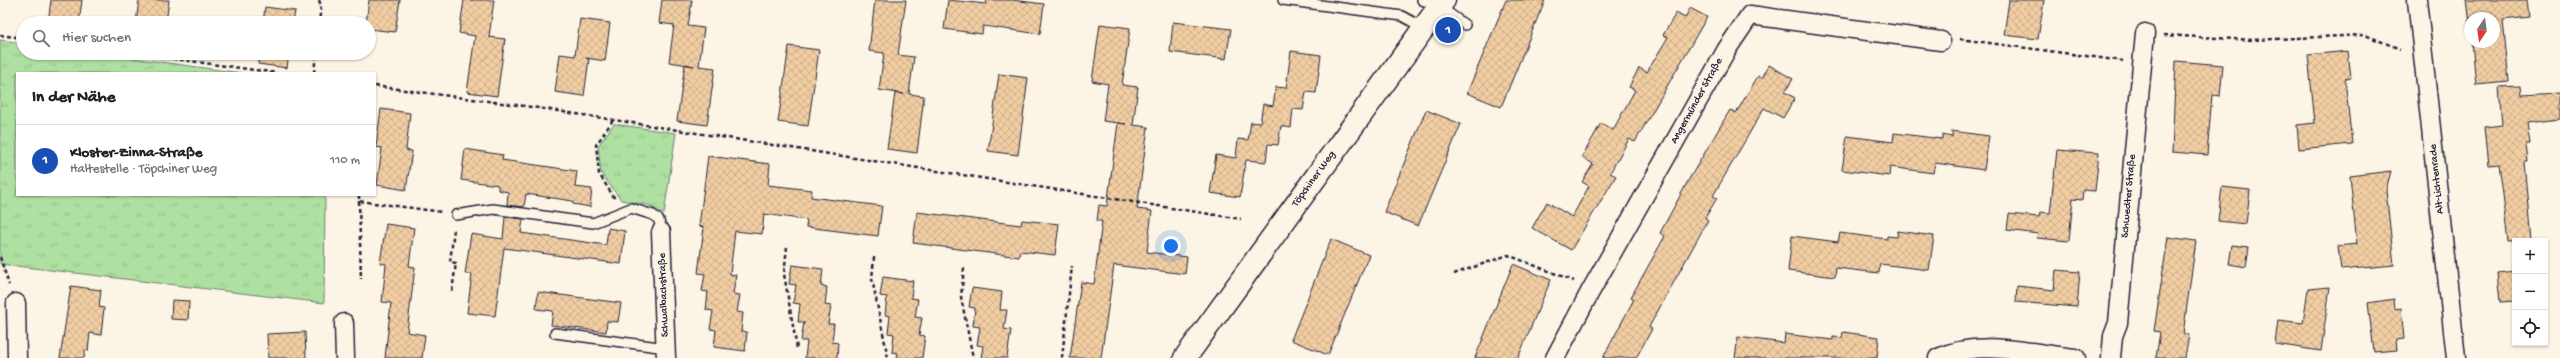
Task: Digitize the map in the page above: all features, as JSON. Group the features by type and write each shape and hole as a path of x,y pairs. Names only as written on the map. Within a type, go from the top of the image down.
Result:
{"street":[{"name":"Alt-Lichtenrade","path":"2417,0 2456,358"},
{"name":"Töpchiner Weg","path":"1185,358 1424,28 1435,2"},
{"name":"Angermünder Straße","path":"1555,358 1590,292 1727,49 1750,15 1941,41"},
{"name":"Schwedter Straße","path":"2111,358 2113,336 2118,323 2145,33"},
{"name":"Schwalbachstraße","path":"661,232 666,353"},
{"path":"16,302 17,358"},
{"path":"344,323 345,358"},
{"path":"1938,358 1957,351 1980,349 2076,358"}],"lane":[{"path":"1283,0 1402,16 1424,28"},
{"path":"1435,2 1465,25"},
{"path":"456,214 493,209 593,223 631,208 653,215 659,220 661,232"},
{"path":"555,333 666,353"}],"path":[{"path":"319,0 321,6 320,16"},
{"path":"2145,33 2252,40 2365,35 2400,49"},
{"path":"0,35 16,37"},
{"path":"1941,41 1955,38 2128,61"},
{"path":"182,60 269,72"},
{"path":"314,72 315,60"},
{"path":"376,86 613,120 1241,219"},
{"path":"613,120 596,145 599,174 623,212"},
{"path":"359,196 361,279"},
{"path":"359,201 456,214 450,262 456,263 452,290"},
{"path":"787,247 784,274 797,349"},
{"path":"1454,274 1508,255 1580,284"},
{"path":"0,258 16,302"},
{"path":"874,258 872,279 888,358"},
{"path":"1062,358 1072,266"},
{"path":"964,268 961,297 973,358"}],"green space":[{"path":"0,40 16,42 16,60 146,60 234,72 16,72 16,196 325,196 324,303 0,264"},
{"path":"614,124 676,133 664,214 648,205 621,200 601,173 598,146"}],"building":[{"path":"51,0 82,0 80,16 49,16"},
{"path":"139,0 169,0 167,16 137,16"},
{"path":"369,0 400,0 395,32 376,30 376,16 367,16"},
{"path":"464,0 494,0 489,37 505,39 497,96 467,92 475,36 459,33"},
{"path":"662,0 692,0 688,26 704,28 699,66 715,68 707,125 677,121 685,65 669,62 674,25 659,23"},
{"path":"875,0 906,0 898,55 914,57 909,94 924,96 917,153 887,149 895,93 904,94 879,90 884,53 869,51"},
{"path":"948,0 986,4 987,0 1012,0 1044,4 1040,34 983,26 982,34 944,29"},
{"path":"1506,0 1545,0 1501,107 1467,93"},
{"path":"2009,0 2044,0 2038,39 2004,35"},
{"path":"2467,0 2527,0 2529,17 2503,20 2509,82 2476,85 2473,48 2500,48 2500,12 2468,12"},
{"path":"265,7 295,11 294,16 264,16"},
{"path":"1690,8 1707,17 1635,142 1629,139 1610,173 1616,176 1571,250 1532,228 1547,202 1572,217 1589,186 1582,182 1593,164 1582,157 1601,123 1613,130 1635,90 1629,87 1639,68 1647,72 1668,37 1663,35 1676,13 1685,18"},
{"path":"580,19 610,23 605,61 586,58 589,59 584,96 555,92 560,54 575,56"},
{"path":"1173,22 1231,29 1226,59 1170,52"},
{"path":"1100,24 1130,28 1122,85 1138,87 1133,125 1148,127 1137,209 1152,211 1147,252 1187,257 1185,274 1114,265 1101,358 1070,358 1081,282 1094,284 1102,221 1097,221 1099,205 1107,206 1118,123 1126,124 1103,121 1108,84 1092,81"},
{"path":"789,46 819,50 808,126 778,122"},
{"path":"1291,51 1321,55 1316,93 1306,92 1303,110 1293,109 1291,128 1281,126 1278,145 1268,144 1266,162 1246,160 1240,197 1210,193 1216,155 1236,158 1238,139 1248,140 1251,122 1260,123 1263,104 1273,106 1276,87 1286,88"},
{"path":"2348,51 2351,78 2345,79 2352,144 2299,149 2297,125 2315,123 2308,55"},
{"path":"258,60 288,60 287,68 258,64"},
{"path":"2176,61 2223,65 2220,96 2212,95 2207,155 2172,152"},
{"path":"1769,65 1793,79 1785,92 1795,98 1783,118 1764,108 1713,196 1717,198 1705,218 1708,220 1649,327 1652,329 1636,358 1603,358 1634,299 1631,297 1665,236 1660,233 1688,181 1730,110 1736,113 1758,76 1762,78"},
{"path":"999,74 1028,78 1018,155 988,151"},
{"path":"2520,86 2521,95 2560,93 2560,119 2527,123 2530,144 2526,144 2528,162 2524,162 2531,238 2512,238 2512,241 2509,241 2499,164 2489,165 2485,127 2502,125 2499,87"},
{"path":"381,109 410,113 406,150 412,151 406,190 377,185 382,148 376,147"},
{"path":"1426,110 1461,124 1418,226 1384,212"},
{"path":"1952,131 1989,136 1984,170 1935,163 1933,173 1890,167 1889,176 1842,170 1847,136 1893,142 1894,133 1942,139 1942,135 1952,137"},
{"path":"465,149 503,155 502,160 577,171 575,187 592,189 590,207 573,204 573,201 526,194 524,207 507,205 508,192 498,190 498,185 461,180"},
{"path":"2057,150 2099,153 2095,191 2083,190 2082,200 2073,199 2069,241 2037,238 2038,234 2007,230 2009,214 2039,217 2040,212 2050,213"},
{"path":"708,156 770,164 768,185 812,190 811,197 882,206 878,236 806,227 807,220 764,214 762,234 735,231 730,274 736,275 733,294 740,295 737,312 743,313 741,331 747,332 745,351 714,347 716,330 710,329 713,311 706,310 708,292 702,291 705,274 698,273 704,227 699,226"},
{"path":"2391,171 2386,190 2394,265 2341,270 2338,246 2357,244 2350,176"},
{"path":"2222,187 2250,190 2246,224 2218,221"},
{"path":"917,212 1021,225 1022,220 1059,224 1055,255 1020,251 1019,257 913,243"},
{"path":"505,217 523,219 521,233 606,245 608,228 625,231 621,264 504,248 495,316 467,313 472,274 465,274 471,234 503,239"},
{"path":"386,224 414,228 409,266 415,267 407,332 425,335 422,358 385,358 391,303 382,302 386,264 380,263"},
{"path":"1898,231 1934,236 1929,270 1880,264 1879,273 1836,268 1835,277 1788,271 1792,236 1838,242 1840,233 1887,239 1887,236 1897,237"},
{"path":"2168,237 2196,241 2183,334 2189,335 2185,358 2156,358 2160,332 2154,331"},
{"path":"1331,239 1369,255 1328,355 1291,340"},
{"path":"2232,245 2249,247 2246,267 2229,264"},
{"path":"1513,264 1551,280 1518,358 1475,358"},
{"path":"792,265 823,269 821,286 827,287 825,305 831,306 828,324 834,324 832,342 838,343 837,358 805,358 807,341 801,341 804,322 798,322 800,304 793,303 796,285 789,284"},
{"path":"2056,270 2080,272 2077,307 2016,302 2017,286 2054,290"},
{"path":"2512,271 2512,301 2500,302 2497,273"},
{"path":"883,277 913,281 911,298 918,299 915,317 922,318 919,335 925,336 922,358 897,358 898,353 892,352 894,334 888,333 890,316 885,315 887,297 880,296"},
{"path":"71,286 101,290 99,307 104,308 101,335 90,333 88,351 85,350 84,358 60,358"},
{"path":"2330,287 2321,351 2275,344 2278,320 2303,323 2308,289"},
{"path":"972,288 1002,292 1000,310 1007,310 1004,329 1011,330 1007,358 981,358 983,346 977,345 980,327 973,326 975,308 969,307"},
{"path":"538,292 621,303 618,322 607,321 606,332 551,325 553,311 536,309"},
{"path":"2394,299 2395,309 2401,308 2404,339 2396,340 2397,350 2374,352 2368,303"},
{"path":"172,300 189,301 188,320 171,319"},
{"path":"305,332 306,358 268,358 267,334"},
{"path":"1843,332 1879,337 1877,358 1735,358 1738,337 1784,343 1785,334 1833,340 1833,337 1842,338"}],"place":[{"name":"Kloster-Zinna-Straße","path":"1448,30"}]}
